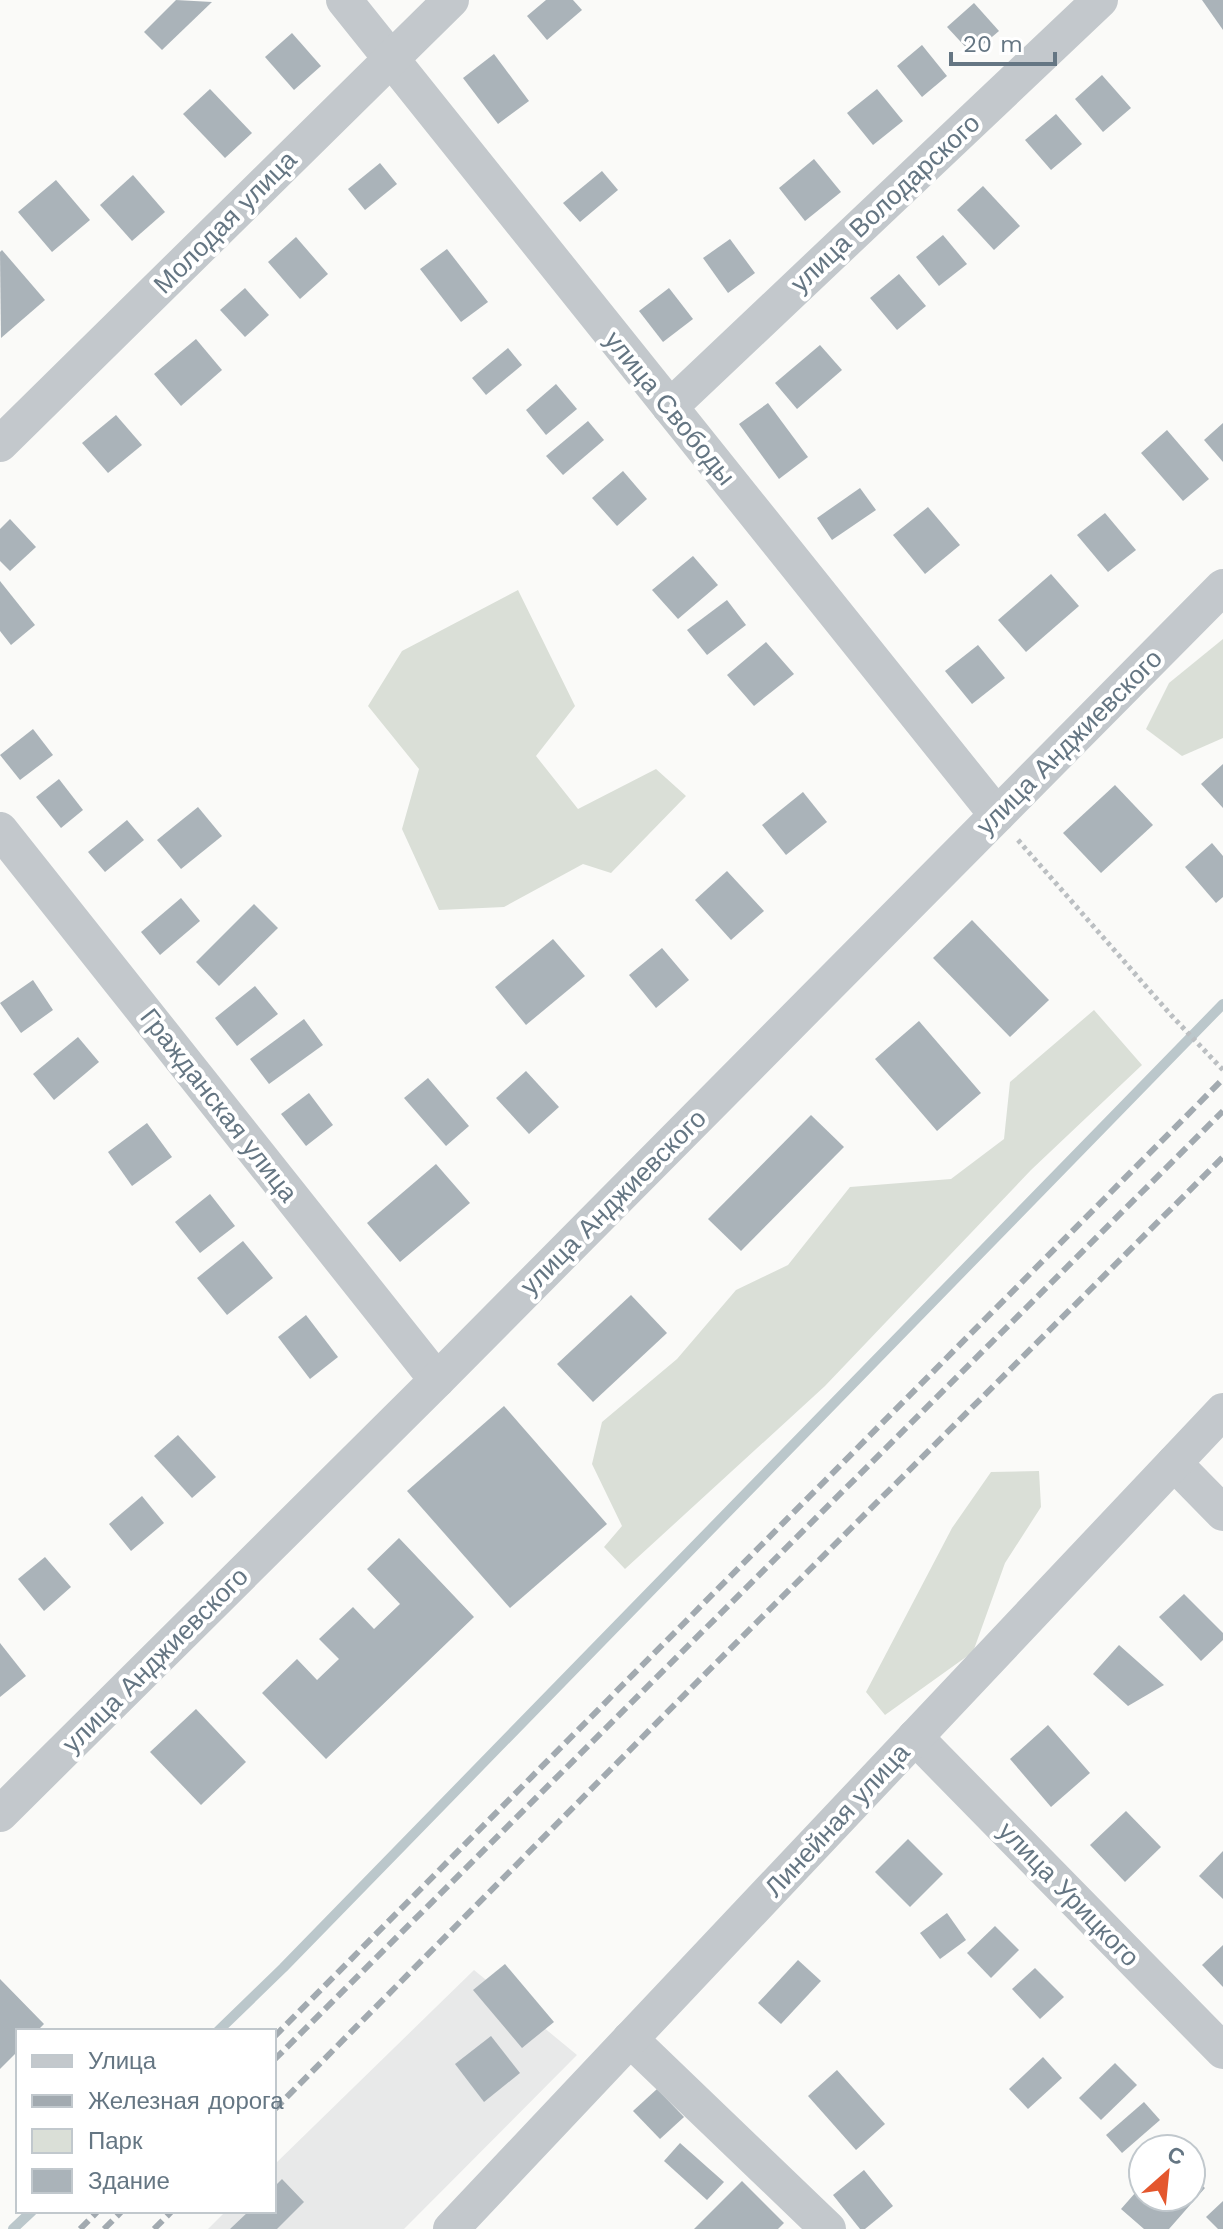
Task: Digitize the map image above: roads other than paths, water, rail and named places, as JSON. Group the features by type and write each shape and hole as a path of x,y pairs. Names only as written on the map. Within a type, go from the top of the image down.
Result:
{"street":[{"name":"улица Свободы","path":"344,0 997,815"},
{"name":"Молодая улица","path":"0,444 451,0"},
{"name":"улица Володарского","path":"670,407 1100,0"},
{"name":"улица Анджиевского","path":"5,1797 437,1380 1223,587"},
{"name":"Гражданская улица","path":"0,830 437,1380"},
{"name":"Линейная улица","path":"451,2229 1223,1411"},
{"path":"1174,1463 1223,1513"},
{"name":"улица Урицкого","path":"915,1737 1223,2051"},
{"path":"630,2039 828,2229"}],"waterway":[{"path":"220,2029 1223,1004"},
{"path":"13,2229 30,2213"}],"railway":[{"path":"276,2035 1223,1079"},
{"path":"276,2058 1223,1111"},
{"path":"276,2108 1223,1157"},
{"path":"80,2229 96,2213"},
{"path":"104,2229 120,2213"},
{"path":"154,2229 170,2213"}]}
